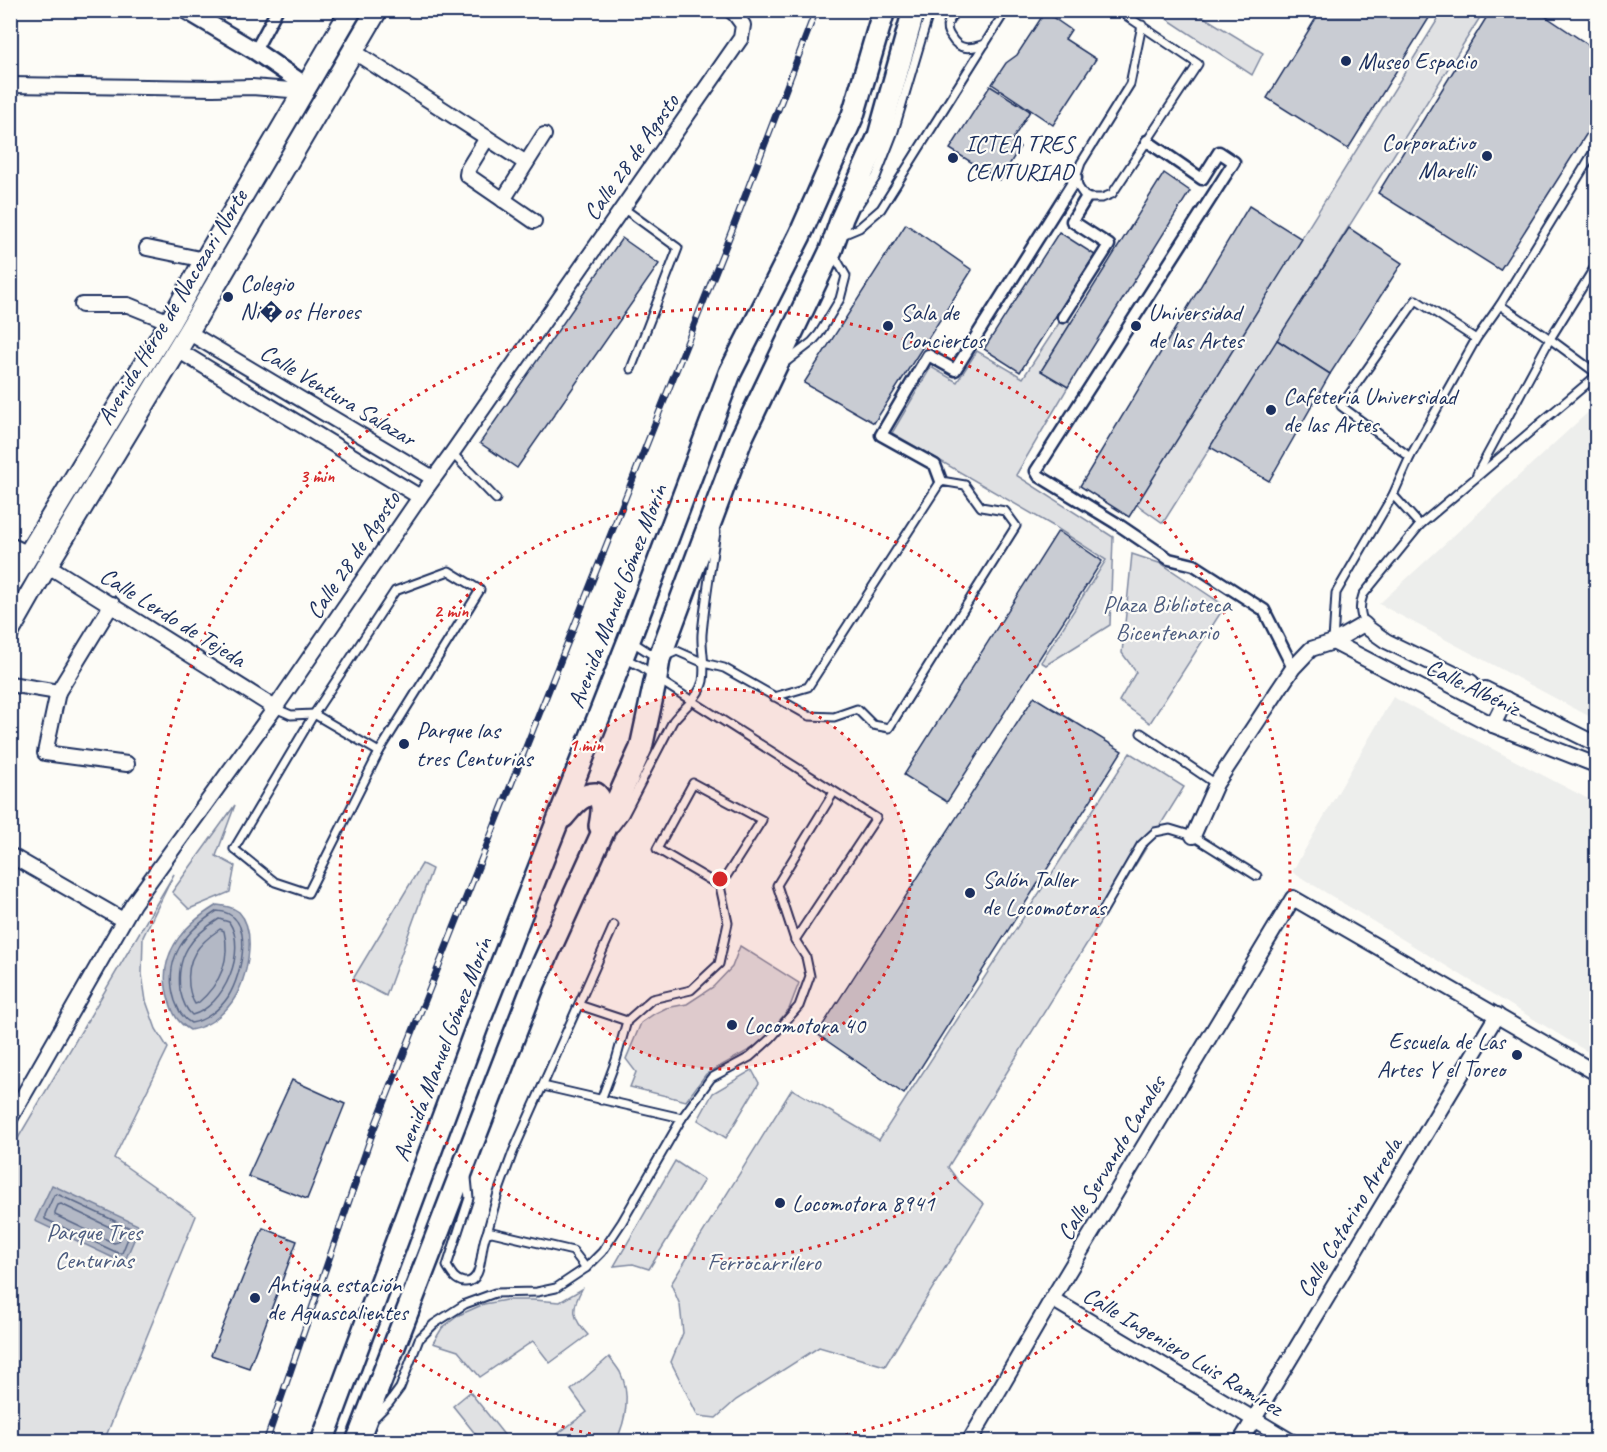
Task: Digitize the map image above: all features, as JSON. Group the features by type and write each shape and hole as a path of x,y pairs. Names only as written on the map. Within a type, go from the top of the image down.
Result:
{"main road":[{"name":"Avenida Héroe de Nacozari Norte","path":"10,585 170,322 351,10"},
{"name":"Avenida Héroe de Nacozari Norte","path":"10,630 377,10"},
{"name":"Avenida Manuel Gómez Morín","path":"322,1442 479,1021 730,373 800,235 853,115 884,10"},
{"path":"360,1435 534,984 641,748 657,669 742,437 833,244 879,136 914,10"},
{"path":"555,827 585,795 596,794 600,798 603,804 601,824 589,861"}],"street":[{"path":"186,10 255,51 305,88"},
{"path":"255,51 277,10"},
{"name":"Calle 28 de Agosto","path":"10,1119 123,920 275,708 741,38 744,25 730,10"},
{"path":"353,51 526,163"},
{"path":"10,85 305,88"},
{"path":"503,200 544,135"},
{"path":"487,138 468,169 467,175 534,220"},
{"path":"1147,141 1202,180 1219,152 1234,162 1036,471 1039,476 1116,523 1169,559 1194,565 1264,609 1293,668"},
{"path":"941,481 935,465 881,435 928,355 956,370 1076,178"},
{"path":"1063,317 1109,245 1072,221 1086,198"},
{"path":"147,248 205,260"},
{"path":"82,305 128,305 170,322"},
{"name":"Calle Ventura Salazar","path":"188,332 433,478"},
{"name":"Calle Ventura Salazar","path":"176,349 420,497"},
{"path":"10,545 29,554"},
{"name":"Calle Lerdo de Tejeda","path":"47,565 275,708"},
{"path":"112,604 58,692 45,753 127,764"},
{"path":"1193,836 1216,784 1293,668 1311,649 1333,642 1364,624"},
{"name":"Calle Albéniz","path":"1364,624 1377,636 1471,682"},
{"name":"Calle Albéniz","path":"1333,642 1493,725 1596,765"},
{"path":"1387,670 1398,646"},
{"path":"10,684 58,692"},
{"name":"Calle Albéniz","path":"1485,689 1596,744"},
{"path":"1493,725 1506,699"},
{"path":"10,855 123,920"},
{"name":"Calle Servando Canales","path":"969,1442 1052,1299 1293,898 1497,1016"},
{"path":"1497,1016 1596,1073"},
{"name":"Calle Catarino Arreola","path":"1240,1442 1497,1016"},
{"name":"Calle Ingeniero Luis Ramírez","path":"1052,1299 1292,1442"}],"lane":[{"path":"842,219 858,206 876,177 894,131 930,10"},
{"path":"956,10 948,24 948,32 953,42 963,49 985,44"},
{"path":"774,371 812,342 840,298 846,276 833,244 859,228 881,209 1006,10"},
{"path":"1118,10 1142,25 1198,64 1112,194 1102,198 1086,198 1076,178 1081,163 1130,84 1142,25"},
{"path":"1333,642 1336,593 1393,495 1410,457 1476,339 1500,305 1596,148"},
{"path":"623,208 678,248 631,369"},
{"path":"1475,479 1550,339 1596,265"},
{"path":"1410,457 1341,406 1416,300 1476,339"},
{"path":"1364,624 1360,605 1363,595 1420,525 1596,374 1500,305"},
{"path":"452,453 496,499"},
{"path":"625,649 642,667 657,669 677,651 704,663 724,668 774,697 809,716 834,717 857,710 873,725 889,728 1016,526 1005,511 981,507 965,485 941,481 808,687 774,697"},
{"path":"1393,495 1420,525"},
{"path":"589,861 624,815 673,722 680,712 693,701 703,682 702,637 721,497"},
{"path":"448,570 480,590 379,752 308,893 275,882 234,849 314,714 395,591 448,570"},
{"path":"625,649 657,669 693,701 876,818 795,940"},
{"path":"275,708 291,715 314,714 379,752"},
{"path":"1141,733 1216,784"},
{"path":"600,1100 616,1060 627,1021 652,999 691,990 718,964 728,923 720,886 762,820 693,783 657,849 720,886"},
{"path":"360,1435 400,1388 419,1340 434,1324 465,1304 495,1293 537,1292 556,1288 586,1268 602,1252 622,1222 682,1118 711,1078 750,1057 771,1038 799,1006 810,976 806,957 795,940 777,885 834,792"},
{"path":"1101,914 1141,845 1155,832 1170,829 1193,836 1257,876"},
{"path":"465,1160 468,1198 447,1266 456,1279 465,1282 477,1275 483,1238 487,1233 513,1152 615,925"},
{"path":"579,1005 627,1021"},
{"path":"543,1086 682,1118"},
{"path":"487,1233 492,1232 573,1251 586,1268"}],"shaded area":[{"path":"1596,405 1596,720 1379,604"},
{"path":"1393,697 1596,803 1596,1057 1292,872"}],"green space":[{"path":"1155,11 1194,11 1263,53 1252,75"},
{"path":"1443,11 1484,11 1163,523 1136,504"},
{"path":"1063,317 1071,323 1041,371 1068,387 1016,475 1113,537 1110,625 1046,665 1041,662 1106,560 1055,527 892,433 931,367 957,382 977,351 1023,378"},
{"name":"Plaza Biblioteca Bicentenario","path":"1132,554 1162,564 1225,606 1150,723 1119,701 1136,672 1122,653"},
{"path":"1130,753 1184,787 948,1167 959,1182 984,1204 885,1366 819,1347 736,1400 716,1418 698,1416 671,1362 683,1333 680,1305 671,1284 792,1089 879,1140"},
{"path":"235,805 216,856 235,866 230,892 189,909 172,892"},
{"path":"422,864 432,869 386,996 353,979"},
{"name":"Parque Tres Centurias","path":"174,874 143,937 142,974 146,1001 156,1029 168,1048 114,1158 196,1216 104,1441 11,1442 11,1150"},
{"path":"740,946 799,983 789,1009 760,1044 706,1074 686,1101 630,1087 636,1072 626,1059 641,1023 666,1008 687,1004 713,987 732,967"},
{"path":"752,1070 759,1083 726,1138 698,1120 713,1093"},
{"name":"Ferrocarrilero","path":"675,1161 704,1180 649,1269 633,1264 614,1266"},
{"path":"582,1289 576,1302 575,1313 588,1335 550,1363 533,1341 480,1377 458,1351 433,1343 442,1328 459,1315 484,1304 506,1300 560,1302"},
{"path":"609,1357 620,1372 626,1398 625,1416 616,1441 548,1441 587,1412 571,1390"},
{"path":"470,1392 509,1441 481,1441 453,1406"}],"water":[{"path":"217,905 237,910 245,921 249,944 246,970 237,993 224,1012 208,1024 190,1030 179,1021 172,1009 166,984 166,970 169,957 183,933 204,913"},
{"path":"52,1185 140,1226 124,1263 35,1221"}],"building":[{"name":"Museo Espacio","path":"1321,10 1434,10 1348,149 1267,98"},
{"name":"Corporativo Marelli","path":"1491,10 1536,10 1596,50 1596,119 1500,270 1378,193"},
{"path":"1045,12 1071,30 1065,39 1096,59 1053,125 992,84 1006,63 1017,55"},
{"path":"990,86 1030,111 1011,142 1020,147 1000,180 950,149"},
{"path":"1164,173 1190,191 1068,387 1041,371"},
{"path":"1249,206 1302,239 1129,517 1080,486"},
{"name":"Sala de Conciertos","path":"906,224 972,270 874,423 804,383"},
{"path":"1349,228 1402,263 1330,374 1277,340"},
{"path":"1059,232 1095,255 1020,372 984,349"},
{"path":"622,238 659,264 517,468 480,443"},
{"name":"Cafeteria Universidad de las Artes","path":"1277,340 1330,374 1269,481 1210,447"},
{"path":"1058,531 1102,561 947,802 904,775"},
{"name":"Salón Taller de Locomotoras","path":"1034,697 1122,751 904,1094 817,1034"},
{"path":"292,1080 345,1104 307,1199 248,1176"},
{"name":"Antigua estación de Aguascalientes","path":"263,1228 297,1241 249,1368 211,1355"}],"railway":[{"path":"266,1442 373,1131 734,225 816,10"}],"place":[{"name":"Museo Espacio","path":"1346,61"},
{"name":"Corporativo Marelli","path":"1487,156"},
{"name":"ICTEA TRES CENTURIAD","path":"953,158"},
{"name":"Colegio Ni�os Heroes","path":"228,297"},
{"name":"Sala de Conciertos","path":"888,326"},
{"name":"Universidad de las Artes","path":"1136,326"},
{"name":"Cafeteria Universidad de las Artes","path":"1271,410"},
{"name":"Parque las tres Centurias","path":"404,744"},
{"name":"Salón Taller de Locomotoras","path":"970,893"},
{"name":"Locomotora 40","path":"732,1025"},
{"name":"Escuela de Las Artes Y el Toreo","path":"1517,1055"},
{"name":"Locomotora 8941","path":"780,1203"},
{"name":"Antigua estación de Aguascalientes","path":"255,1298"}]}
